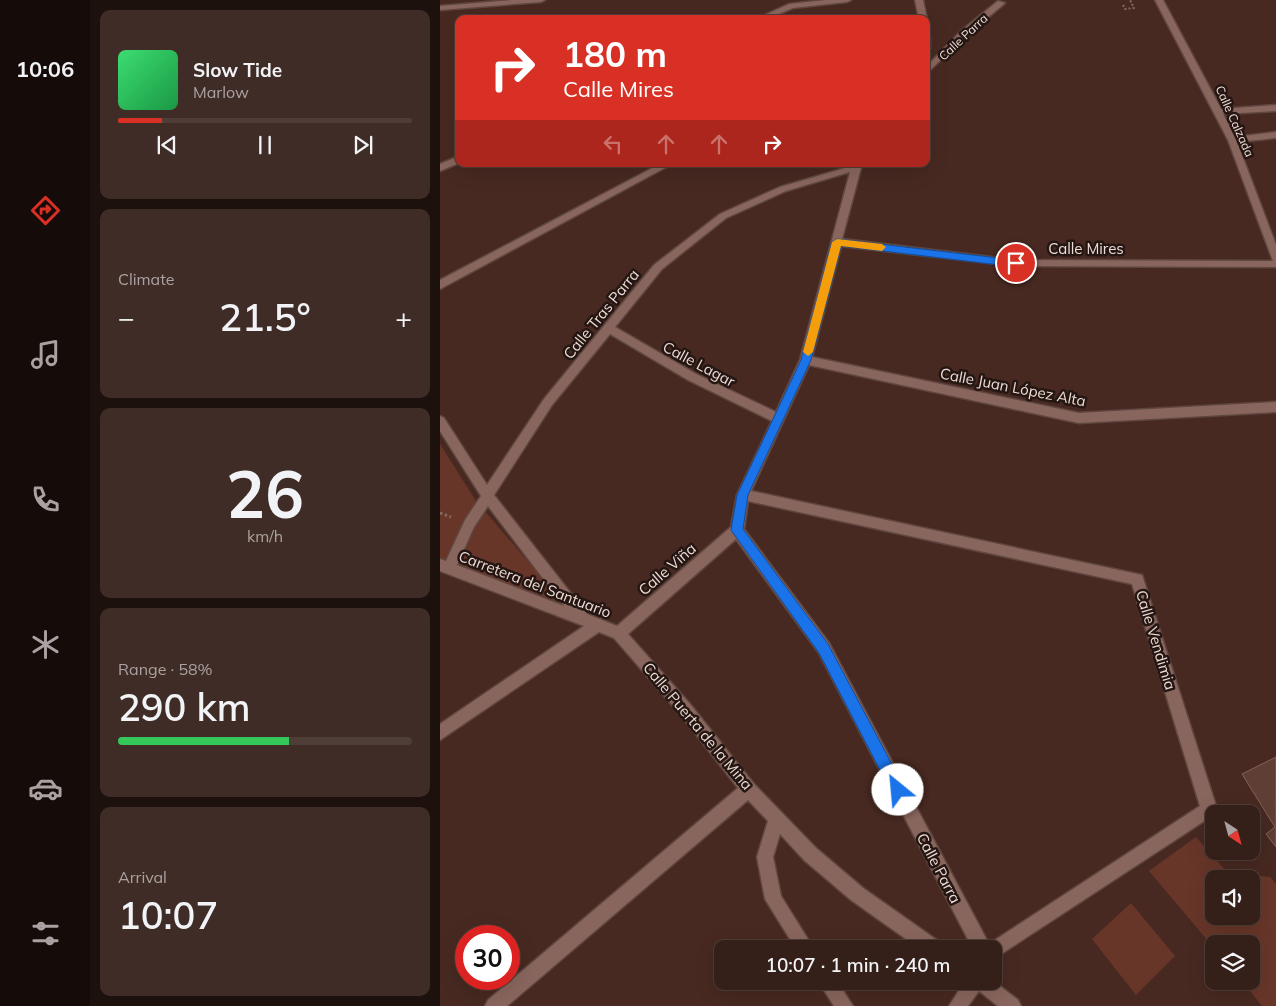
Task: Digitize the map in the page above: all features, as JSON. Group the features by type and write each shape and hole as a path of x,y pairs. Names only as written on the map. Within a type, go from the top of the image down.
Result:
{"street":[{"path":"440,8 541,0"},
{"path":"770,15 792,6 847,0"},
{"path":"919,0 922,15"},
{"name":"Calle Calzada","path":"1159,0 1232,140 1276,258"},
{"name":"Calle Parra","path":"930,68 964,33 1001,2"},
{"path":"1219,112 1276,108"},
{"path":"1232,140 1276,135"},
{"path":"440,168 455,161"},
{"path":"440,285 661,167"},
{"name":"Calle Tras Parra","path":"444,566 487,495 548,402 658,267 722,216 783,189 853,167"},
{"path":"737,530 742,495 806,360 856,167"},
{"name":"Calle Mires","path":"837,242 1016,263 1276,264"},
{"name":"Calle Lagar","path":"609,328 653,357 708,387 778,419"},
{"name":"Calle Juan López Alta","path":"806,360 1079,418 1276,407"},
{"path":"440,421 487,495 582,619"},
{"name":"Calle Vendimia","path":"742,495 1137,579 1209,809 1002,945"},
{"name":"Calle Parra","path":"737,530 824,648 977,940"},
{"name":"Calle Viña","path":"618,633 737,530"},
{"name":"Carretera del Santuario","path":"444,566 599,624 618,633"},
{"path":"440,733 599,624"},
{"name":"Calle Puerta de la Mina","path":"618,633 685,709 749,789 810,854 857,894 922,940"},
{"path":"494,1006 749,789"},
{"path":"777,819 765,858 773,899 800,940"},
{"path":"833,990 844,1006"},
{"path":"958,1006 969,990"},
{"path":"992,990 1012,1006"}],"path":[{"path":"1124,5 1125,9 1134,8 1130,0"}],"shaded area":[{"path":"440,444 476,501 551,588 582,619 440,565"},
{"path":"1196,837 1205,847 1205,860 1216,860 1225,870 1205,870 1205,925 1260,925 1260,876 1270,877 1276,884 1276,1006 1262,1006 1249,990 1260,990 1260,935 1205,935 1205,937 1149,871"},
{"path":"1131,903 1175,956 1136,995 1092,939"}],"building":[{"path":"1276,757 1276,847 1266,834 1275,827 1242,774"}],"slow traffic":[{"path":"808,352 837,242 882,247"}],"route":[{"path":"898,790 824,648 737,530 742,495 806,360 837,242 1016,263"}]}
